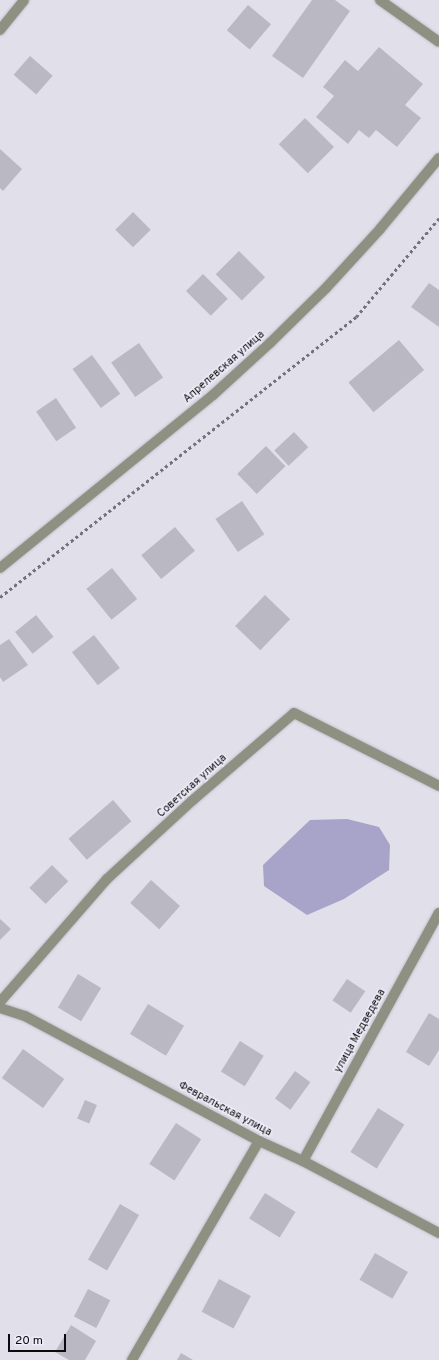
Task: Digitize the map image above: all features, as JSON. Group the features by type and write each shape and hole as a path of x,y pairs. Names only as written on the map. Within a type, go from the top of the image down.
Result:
{"street":[{"path":"0,30 24,0"},
{"path":"380,0 439,42"},
{"name":"Апрелевская улица","path":"0,568 213,395 270,343 326,288 380,229 439,158"},
{"name":"Советская улица","path":"0,1002 107,879 193,800 294,713 439,786"},
{"name":"улица Медведева","path":"303,1161 439,913"},
{"name":"Февральская улица","path":"0,1008 25,1016 439,1233"},
{"path":"132,1360 259,1140"}],"path":[{"path":"0,597 356,317 439,218"}],"shaded area":[{"path":"347,819 379,827 390,845 389,870 344,899 307,915 264,886 263,865 310,820"}],"building":[{"path":"312,0 335,0 350,11 303,78 272,56"},
{"path":"248,5 271,24 250,50 227,30"},
{"path":"379,47 423,84 405,105 421,118 397,147 376,130 369,138 359,130 348,144 316,117 334,96 323,87 345,60 358,71"},
{"path":"30,56 53,76 36,95 14,75"},
{"path":"305,118 334,147 308,173 279,144"},
{"path":"0,149 22,169 3,191 0,188"},
{"path":"133,212 151,230 133,247 115,230"},
{"path":"239,251 265,277 242,300 216,274"},
{"path":"203,274 228,299 211,316 186,291"},
{"path":"429,283 439,290 439,327 411,307"},
{"path":"399,340 424,370 374,412 348,382"},
{"path":"139,343 163,377 135,397 111,363"},
{"path":"92,355 120,394 101,408 73,369"},
{"path":"56,398 76,428 56,441 36,411"},
{"path":"294,432 308,447 289,466 274,450"},
{"path":"266,446 285,466 257,494 237,474"},
{"path":"242,501 264,534 238,552 215,519"},
{"path":"175,527 195,551 161,579 141,555"},
{"path":"112,568 137,599 112,620 86,589"},
{"path":"265,595 290,619 260,650 235,626"},
{"path":"36,615 54,637 33,654 15,632"},
{"path":"94,635 120,668 98,685 72,652"},
{"path":"9,639 28,665 3,682 0,677 0,645"},
{"path":"113,800 131,821 87,860 68,839"},
{"path":"52,865 68,881 46,904 29,888"},
{"path":"151,880 180,906 159,929 130,903"},
{"path":"0,919 11,929 0,940"},
{"path":"78,974 101,988 81,1021 58,1007"},
{"path":"347,979 365,991 351,1013 332,1001"},
{"path":"148,1004 184,1026 166,1056 130,1034"},
{"path":"429,1013 439,1019 439,1050 429,1066 406,1052"},
{"path":"240,1041 264,1056 245,1086 221,1072"},
{"path":"23,1049 64,1079 43,1108 2,1078"},
{"path":"295,1071 310,1082 290,1110 275,1099"},
{"path":"85,1100 97,1105 89,1123 77,1118"},
{"path":"378,1108 404,1124 377,1169 350,1152"},
{"path":"176,1123 201,1139 174,1180 149,1164"},
{"path":"265,1193 296,1212 280,1238 249,1218"},
{"path":"120,1204 139,1215 107,1270 88,1259"},
{"path":"375,1253 408,1272 392,1299 360,1280"},
{"path":"219,1279 251,1296 233,1329 202,1312"},
{"path":"88,1289 110,1300 96,1328 74,1317"},
{"path":"71,1325 96,1341 85,1360 69,1360 55,1352"},
{"path":"181,1353 193,1360 177,1360"}]}
